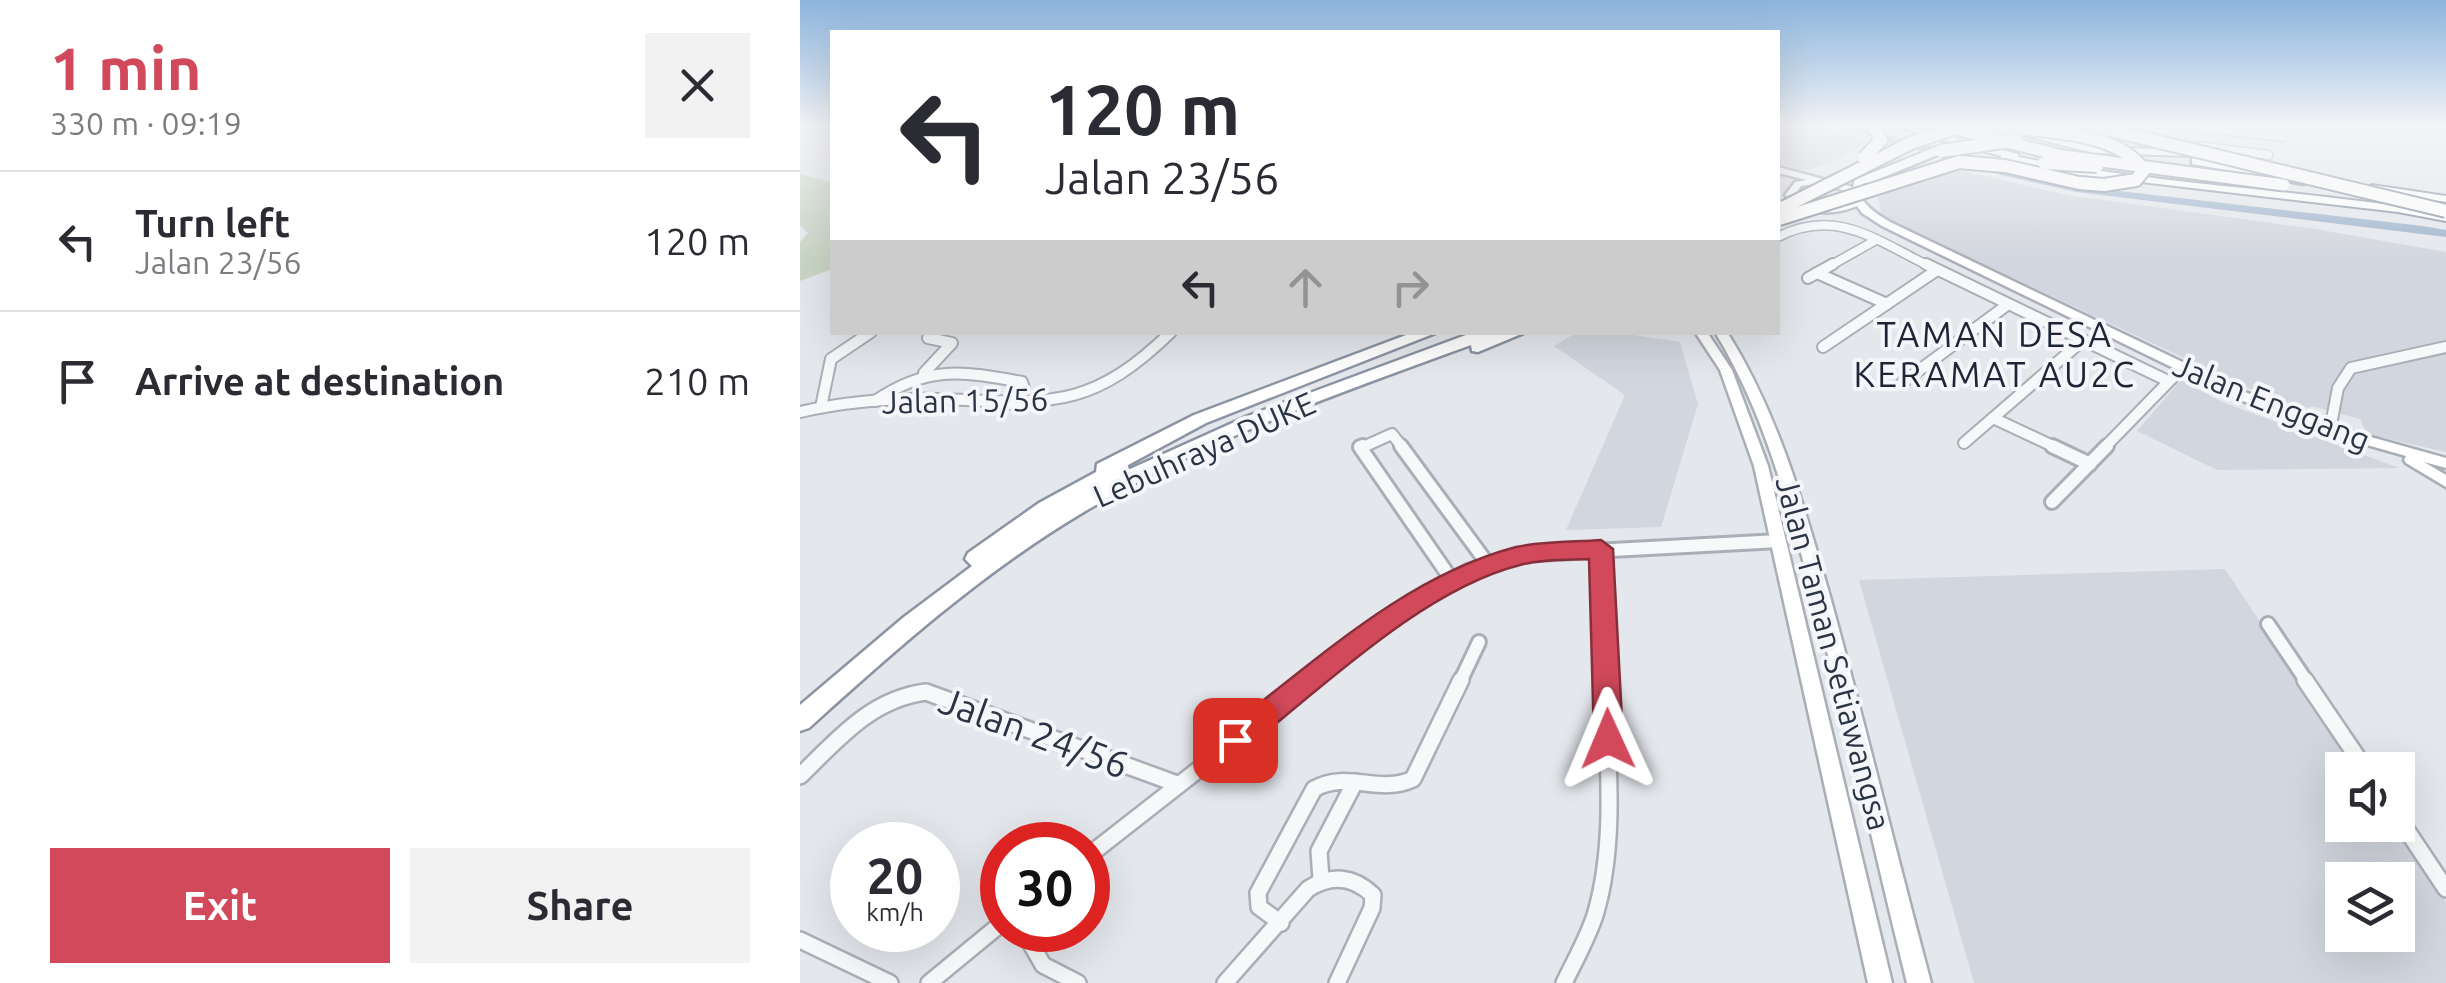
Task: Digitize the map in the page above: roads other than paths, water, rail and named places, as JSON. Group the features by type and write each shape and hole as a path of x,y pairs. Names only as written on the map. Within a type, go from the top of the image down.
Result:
{"highway":[{"path":"1780,200 1838,171"},
{"path":"1780,209 1857,171"},
{"path":"1824,180 1868,171"},
{"path":"1860,193 1858,182 1879,171"},
{"path":"1780,218 1889,171"},
{"path":"1860,193 1908,171"},
{"path":"1780,218 1931,171"},
{"path":"2030,171 2104,185 2136,180 2143,171"},
{"path":"2074,171 2446,212"},
{"path":"2139,171 2286,188 2399,209"},
{"path":"2167,171 2446,212"},
{"path":"2256,171 2446,200"},
{"path":"2302,171 2380,190"},
{"path":"2304,171 2446,212"},
{"path":"1083,486 1117,460 1200,419 1422,335"},
{"name":"Lebuhraya DUKE","path":"800,702 1008,532 1083,486 1209,426 1456,335"},
{"name":"Lebuhraya DUKE","path":"800,720 884,646 982,569 1116,484 1218,436 1483,335"},
{"path":"884,646 1066,524 1123,492 1229,443 1510,335"}],"main road":[{"name":"Jalan Enggang","path":"1780,171 1847,186 1860,193 1866,211 1886,224 2284,414 2445,464"},
{"path":"1780,173 1790,190 1805,182 1824,180"},
{"name":"Jalan Enggang","path":"1790,190 1800,204 1886,224"},
{"path":"1831,210 1850,206 1860,193"},
{"name":"Jalan Taman Setiawangsa","path":"1703,335 1726,370 1761,466 1880,983"},
{"name":"Jalan Taman Setiawangsa","path":"1724,335 1745,368 1788,480 1849,694 1919,983"},
{"path":"2392,450 2446,482"}],"street":[{"path":"1780,236 1804,224 1846,226 2166,380"},
{"path":"1876,240 1813,275 1888,304"},
{"path":"1823,347 1937,270"},
{"path":"1902,382 2006,305"},
{"path":"821,408 831,359 867,335"},
{"name":"Jalan 15/56","path":"800,412 916,398 1009,404 1063,399 1138,364 1168,335"},
{"path":"875,401 924,373 952,342 928,338"},
{"path":"1964,443 2082,342"},
{"path":"2330,430 2338,388 2351,368 2446,347"},
{"path":"2052,502 2166,380 2182,368"},
{"path":"924,373 954,370 1022,382 1024,388 1009,404"},
{"path":"1993,418 2090,464"},
{"path":"1451,579 1360,447 1392,434 1487,564"},
{"path":"1110,838 1379,628 1451,579 1520,555 1779,541"},
{"path":"1564,983 1596,914 1606,849 1608,703 1601,549"},
{"path":"2268,624 2354,752"},
{"path":"1280,923 1259,907 1258,893 1314,789 1326,780 1391,790 1413,780 1479,642"},
{"name":"Jalan 24/56","path":"800,776 880,702 903,692 926,692 1177,784"},
{"path":"1225,983 1321,879 1319,851 1354,782"},
{"path":"2415,842 2446,888"},
{"path":"1321,879 1351,880 1373,894 1372,908 1338,983"},
{"path":"800,940 890,983"},
{"path":"929,983 980,942"},
{"path":"1036,952 1043,965 1078,983"}],"water":[{"path":"1987,171 2024,171 2085,187 2423,226 2446,230 2446,237 2077,192"}],"district":[{"name":"TAMAN DESA KERAMAT AU2C","path":"1995,354"}]}
